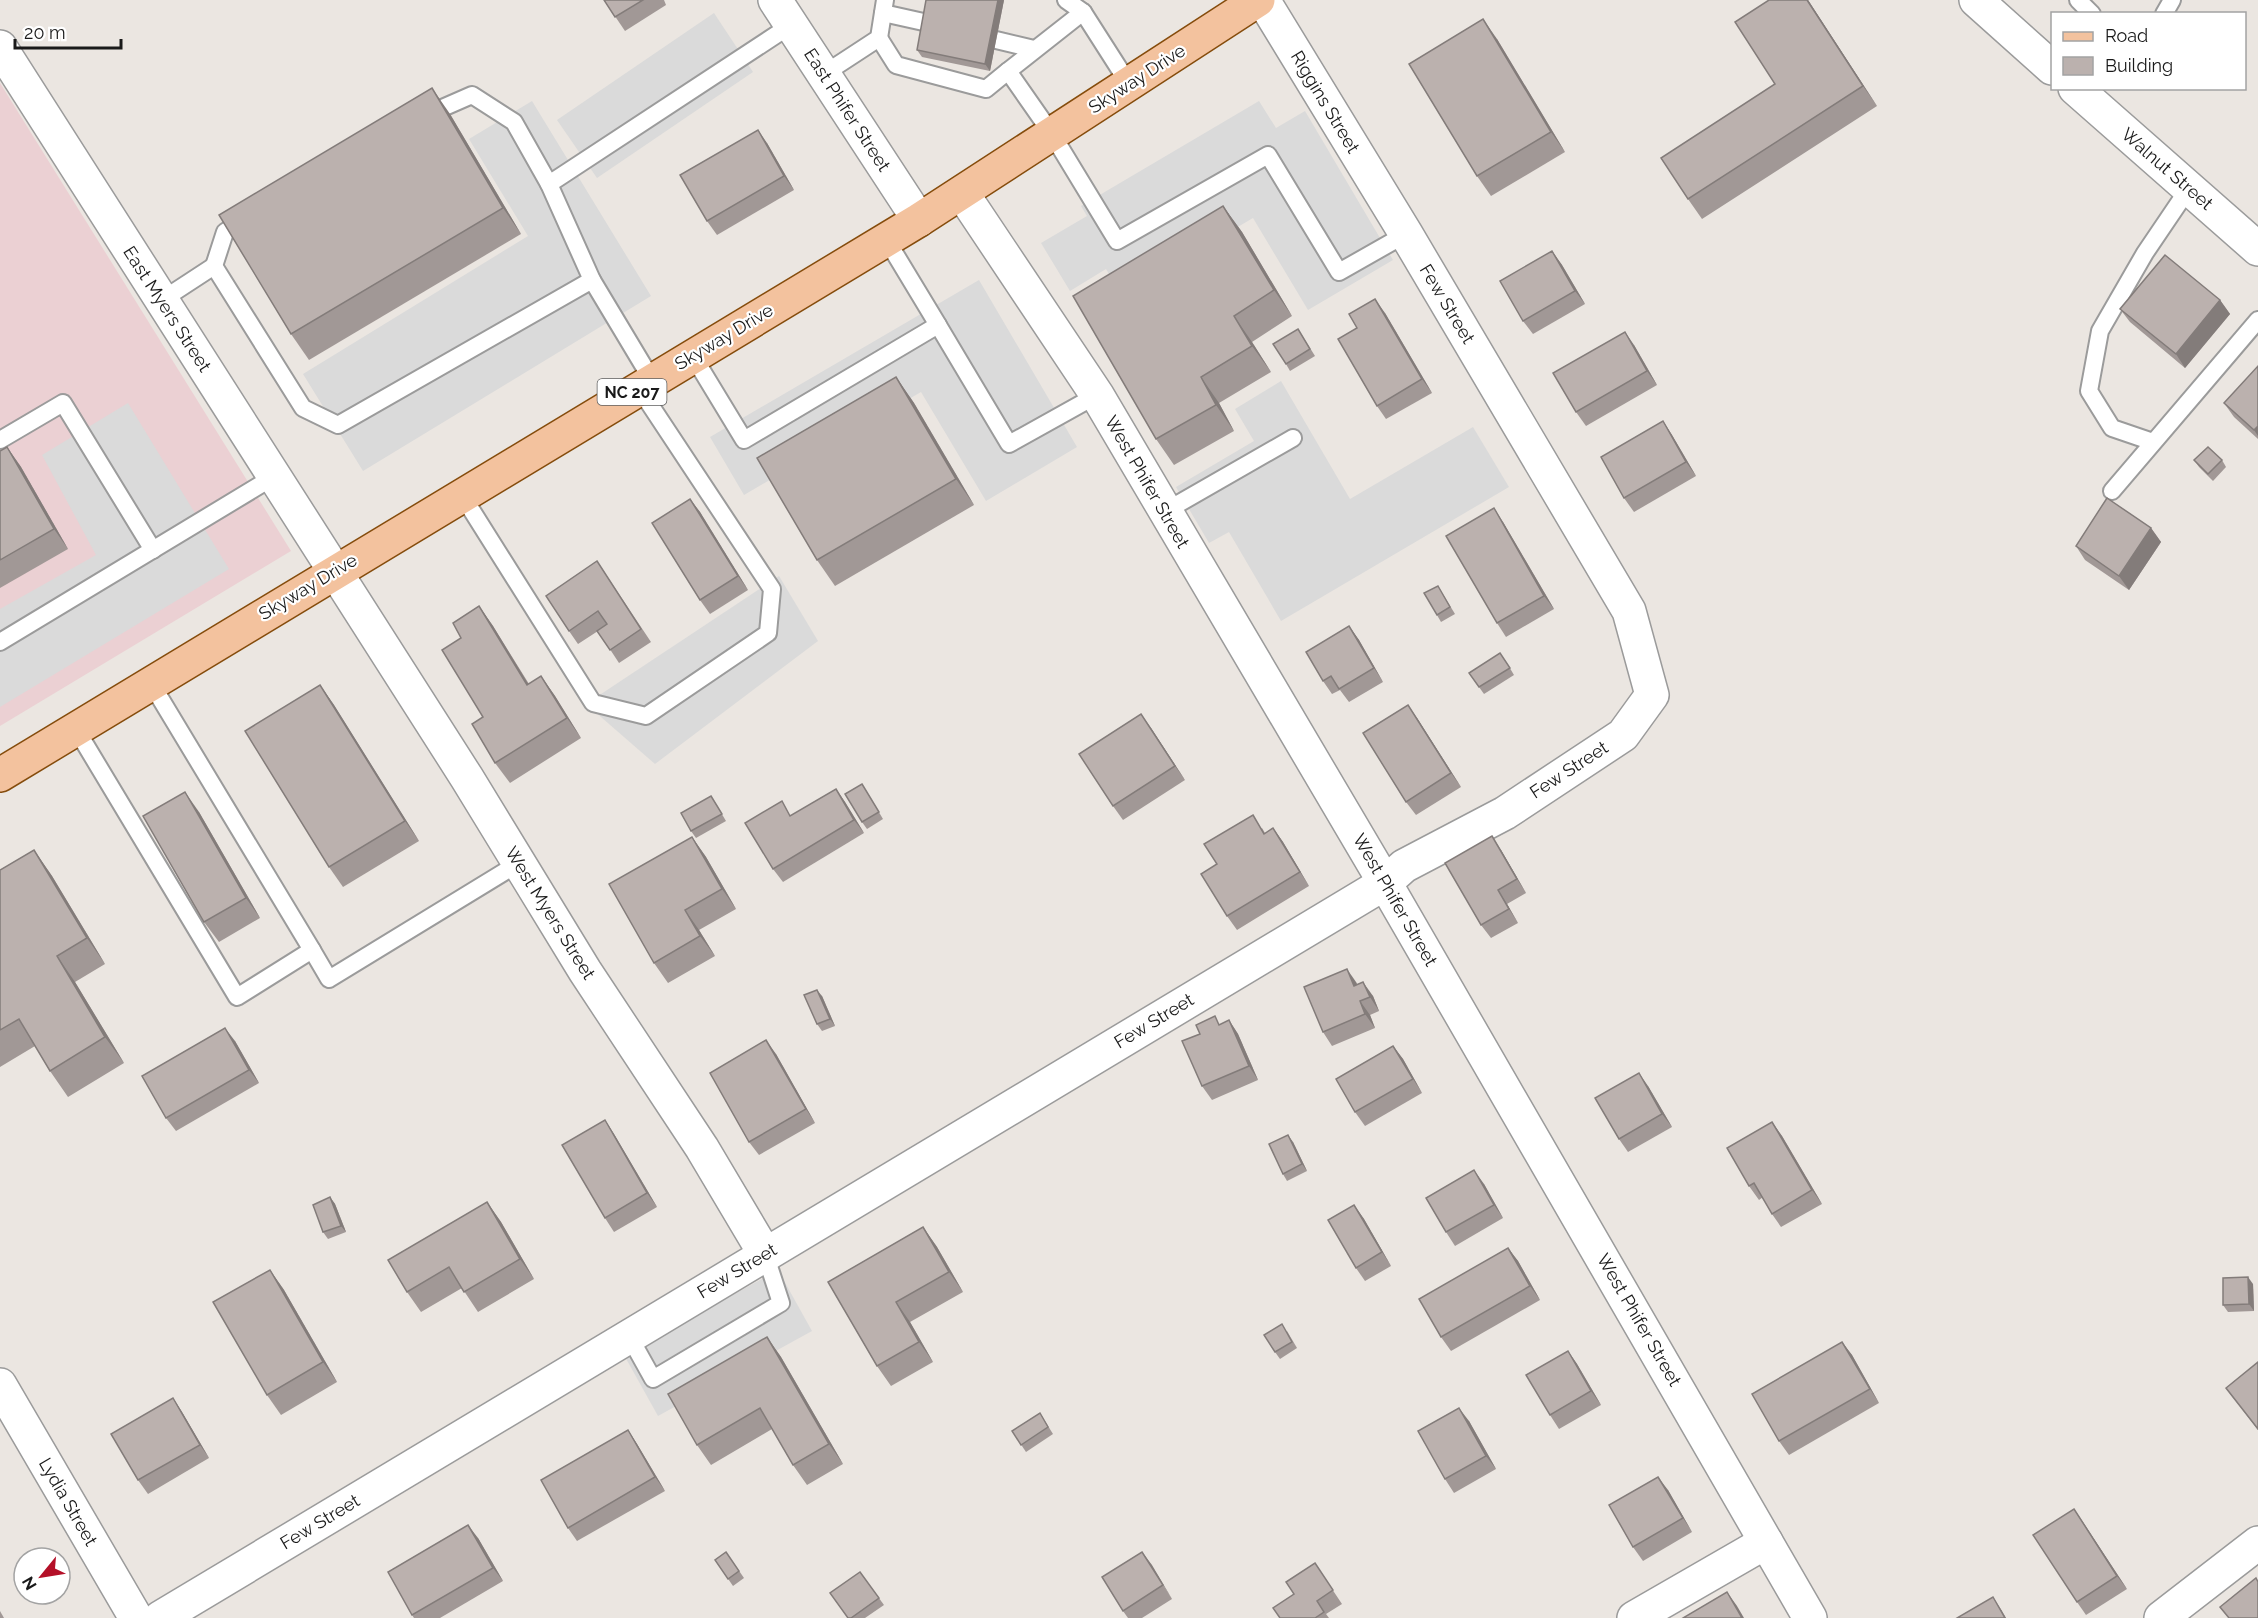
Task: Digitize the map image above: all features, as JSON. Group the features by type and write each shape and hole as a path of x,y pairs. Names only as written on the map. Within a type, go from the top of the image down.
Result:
{"main road":[{"name":"Skyway Drive","path":"0,775 919,220 1258,0"}],"street":[{"name":"Riggins Street","path":"1263,0 1388,205"},
{"path":"1988,4 2051,67"},
{"name":"East Phifer Street","path":"783,13 919,220"},
{"name":"East Myers Street","path":"0,47 335,571"},
{"name":"Walnut Street","path":"2090,94 2188,188 2258,249"},
{"name":"West Phifer Street","path":"962,193 1097,395 1385,883 1810,1618"},
{"name":"Few Street","path":"160,1618 1385,883 1404,866 1504,813 1623,735 1652,695 1629,611 1388,205"},
{"name":"West Myers Street","path":"335,571 585,971 702,1148 765,1254"},
{"name":"Lydia Street","path":"0,1385 136,1618"},
{"path":"1634,1618 1766,1542"},
{"path":"2162,1618 2258,1543"}],"lane":[{"path":"1066,0 1083,12 1129,84"},
{"path":"2078,0 2090,12"},
{"path":"928,23 884,7 879,38 896,65 986,89 1083,12"},
{"path":"549,184 783,13"},
{"path":"824,74 879,38"},
{"path":"996,40 1034,49"},
{"path":"1008,71 1052,134 1117,241 1268,155 1339,272 1406,234"},
{"path":"410,122 472,95 514,122 549,184 592,280 646,384 772,589 768,633 646,716 593,703 462,495"},
{"path":"2153,442 2112,428 2089,391 2100,331 2145,253 2188,188"},
{"path":"162,300 214,266 225,232 263,208"},
{"path":"886,239 1009,444 1097,395"},
{"path":"214,266 303,408 338,425 592,280"},
{"path":"2112,491 2258,320"},
{"path":"693,356 744,440 938,325"},
{"path":"0,441 63,403 153,550"},
{"path":"1164,512 1293,438"},
{"path":"0,642 275,476"},
{"path":"151,683 329,979 519,863"},
{"path":"76,729 237,997 312,950"},
{"path":"628,1336 653,1379 781,1303 765,1254"}],"shaded area":[{"path":"714,13 753,72 597,178 557,120"},
{"path":"0,83 291,551 0,726"},
{"path":"532,101 651,296 363,471 303,374 528,236 469,139"},
{"path":"1259,101 1276,128 1305,111 1393,260 1308,310 1253,218 1122,295 1106,269 1070,291 1041,243 1087,216 1081,206"},
{"path":"979,280 1077,447 986,501 921,392 744,495 710,437"},
{"path":"1281,381 1350,499 1473,427 1509,487 1281,621 1229,532 1209,543 1176,487 1254,441 1235,409"},
{"path":"128,403 229,569 0,707 0,609 96,555 42,455"},
{"path":"779,576 818,641 655,764 586,704"},
{"path":"778,1270 812,1331 658,1416 624,1355"}],"building":[{"path":"604,0 643,0 615,17"},
{"path":"926,0 998,0 985,64 917,50"},
{"path":"1769,0 1807,0 1863,86 1688,199 1661,158 1775,84 1735,22"},
{"path":"1483,19 1551,132 1477,176 1409,64"},
{"path":"432,88 503,208 291,334 219,215"},
{"path":"758,130 784,176 707,221 680,175"},
{"path":"1223,206 1274,290 1234,316 1252,346 1201,377 1216,405 1156,439 1073,296"},
{"path":"1552,251 1575,291 1523,321 1500,281"},
{"path":"2165,255 2220,300 2176,354 2120,309"},
{"path":"1375,299 1422,379 1377,406 1338,339 1357,328 1349,314"},
{"path":"1298,329 1310,349 1286,364 1273,344"},
{"path":"1625,332 1647,371 1576,412 1553,373"},
{"path":"2258,366 2258,426 2254,430 2224,403"},
{"path":"896,377 956,479 817,560 757,458"},
{"path":"1663,421 1686,462 1624,498 1601,457"},
{"path":"7,447 54,529 0,560 0,451"},
{"path":"2208,447 2222,460 2208,474 2194,460"},
{"path":"2107,498 2151,528 2119,576 2076,546"},
{"path":"690,499 738,576 700,600 652,523"},
{"path":"1494,508 1544,596 1497,623 1446,536"},
{"path":"597,561 641,629 610,650 597,631 607,624 598,611 569,631 546,596"},
{"path":"1438,586 1450,607 1437,615 1424,593"},
{"path":"479,606 527,685 541,676 567,718 495,763 472,724 483,717 442,650 461,638 453,623"},
{"path":"1349,626 1374,668 1339,689 1331,676 1323,681 1306,652"},
{"path":"1500,653 1510,668 1479,687 1469,673"},
{"path":"320,685 405,821 329,867 245,731"},
{"path":"1408,705 1451,773 1406,802 1363,733"},
{"path":"1141,714 1175,766 1113,806 1079,754"},
{"path":"862,784 879,812 862,822 845,794"},
{"path":"836,789 854,820 773,869 745,823 782,801 790,816"},
{"path":"185,792 246,898 204,922 143,816"},
{"path":"711,796 722,814 691,831 681,813"},
{"path":"1253,815 1264,834 1273,828 1300,872 1227,916 1201,874 1217,864 1204,844"},
{"path":"1492,836 1517,879 1498,890 1509,909 1481,925 1445,863"},
{"path":"692,837 722,889 685,910 700,936 654,963 609,884"},
{"path":"34,850 87,938 57,956 105,1037 50,1071 19,1019 0,1030 0,870"},
{"path":"1347,969 1354,986 1363,982 1370,997 1360,1001 1365,1014 1323,1032 1304,987"},
{"path":"817,990 830,1019 817,1024 804,995"},
{"path":"1215,1016 1219,1025 1229,1020 1249,1066 1202,1086 1182,1041 1200,1034 1196,1025"},
{"path":"225,1028 249,1070 166,1118 142,1076"},
{"path":"766,1040 806,1109 749,1142 710,1073"},
{"path":"1393,1046 1413,1079 1355,1112 1336,1079"},
{"path":"1639,1073 1662,1114 1619,1139 1595,1098"},
{"path":"605,1120 647,1193 605,1218 562,1145"},
{"path":"1772,1122 1812,1190 1772,1214 1754,1183 1749,1186 1727,1148"},
{"path":"1288,1135 1302,1164 1283,1174 1269,1144"},
{"path":"1474,1170 1494,1205 1446,1232 1426,1198"},
{"path":"330,1197 341,1226 323,1232 313,1205"},
{"path":"487,1202 520,1259 464,1292 449,1267 407,1292 388,1260"},
{"path":"1354,1205 1382,1252 1356,1268 1328,1220"},
{"path":"923,1227 949,1272 896,1302 919,1342 877,1366 828,1282"},
{"path":"1508,1248 1530,1286 1441,1337 1419,1299"},
{"path":"270,1270 323,1362 267,1395 213,1302"},
{"path":"2248,1277 2249,1304 2223,1305 2223,1278"},
{"path":"1282,1324 1292,1342 1275,1352 1264,1335"},
{"path":"767,1337 829,1444 793,1465 760,1408 697,1445 668,1394"},
{"path":"1842,1342 1870,1389 1779,1441 1752,1394"},
{"path":"1568,1351 1591,1391 1550,1415 1526,1375"},
{"path":"2258,1362 2258,1429 2226,1388"},
{"path":"173,1398 200,1445 138,1480 111,1434"},
{"path":"1459,1408 1486,1456 1445,1479 1418,1431"},
{"path":"1040,1413 1048,1427 1021,1445 1012,1431"},
{"path":"628,1430 655,1477 568,1528 541,1480"},
{"path":"1658,1477 1683,1518 1633,1547 1609,1505"},
{"path":"2074,1509 2117,1576 2077,1602 2033,1535"},
{"path":"468,1525 493,1568 412,1615 388,1572"},
{"path":"726,1552 739,1571 728,1579 715,1560"},
{"path":"1142,1552 1163,1585 1123,1611 1102,1577"},
{"path":"1315,1563 1333,1590 1317,1601 1324,1612 1315,1618 1280,1618 1273,1608 1294,1594 1286,1582"},
{"path":"860,1572 879,1598 848,1618 830,1593"},
{"path":"2256,1578 2258,1618 2229,1618 2220,1607"},
{"path":"1727,1592 1742,1618 1683,1618"},
{"path":"1993,1597 2005,1618 1957,1618"}]}
